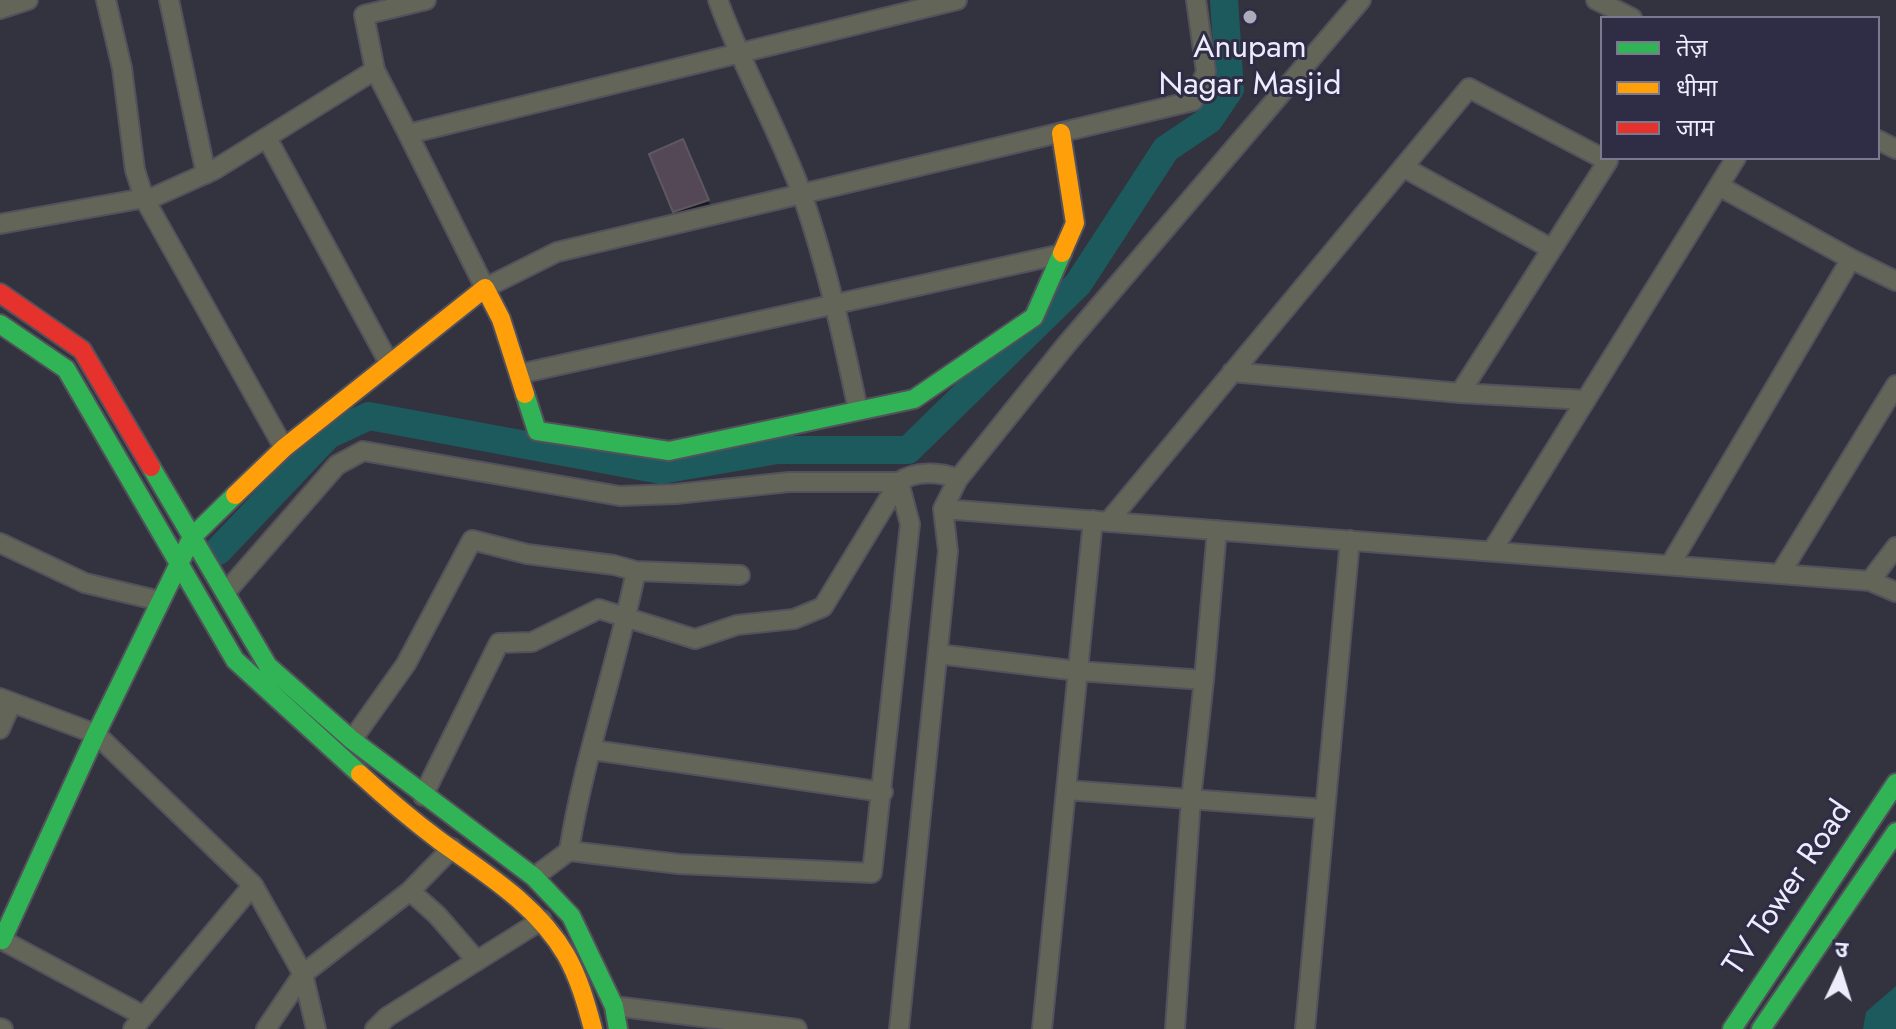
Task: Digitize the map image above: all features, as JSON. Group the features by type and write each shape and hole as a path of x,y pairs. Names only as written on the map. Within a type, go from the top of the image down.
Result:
{"street":[{"path":"0,9 28,0"},
{"path":"106,0 122,68 135,170 144,198 284,448"},
{"path":"169,0 206,174"},
{"path":"426,0 364,15 375,70 501,319 537,431 669,451 914,399 1034,317 1075,223 1061,133"},
{"path":"718,0 737,54 802,194 836,304 858,410"},
{"path":"408,134 957,0"},
{"path":"253,885 138,1022 1,939 192,537 284,448 485,288 557,252 1193,101 1206,72 1196,0"},
{"path":"899,1029 948,551 943,509 958,479 1066,345 1361,0"},
{"path":"1596,0 1628,16"},
{"path":"0,224 144,198 206,174 375,70"},
{"path":"1042,1029 1078,671 1100,521 1232,372 1469,88 1600,156"},
{"path":"267,138 389,363"},
{"path":"1460,393 1604,160"},
{"path":"1492,551 1735,160"},
{"path":"1403,167 1552,249"},
{"path":"1719,186 1896,281"},
{"path":"519,374 1062,254"},
{"path":"1670,565 1851,259"},
{"path":"0,293 82,350 268,666 352,740 534,877 571,916 614,1006 618,1029"},
{"path":"0,324 66,369 235,660 269,697 407,816 512,891 542,920 564,955 589,1010 593,1029"},
{"path":"1232,372 1460,393 1586,400"},
{"path":"1780,574 1889,413 1896,385"},
{"path":"225,593 337,465 363,451 620,496 676,494 789,482 899,482"},
{"path":"423,796 499,643 532,642 599,609 695,639 737,625 794,619 823,607 899,482 910,474 947,475 958,479"},
{"path":"534,877 569,851 679,864 872,873 910,524 899,482"},
{"path":"943,509 1870,581 1896,592"},
{"path":"1175,1029 1191,799 1217,530"},
{"path":"352,740 406,664 472,540 527,554 614,565 636,571 740,575"},
{"path":"1305,1029 1350,540"},
{"path":"0,543 85,583 160,601"},
{"path":"1870,581 1896,547"},
{"path":"569,851 577,801 627,618 636,571"},
{"path":"938,654 1078,671 1204,680"},
{"path":"0,729 5,701 96,734 253,885 303,974 316,1029"},
{"path":"593,750 883,792"},
{"name":"TV Tower Road","path":"1732,1029 1896,783"},
{"path":"1066,790 1325,809"},
{"name":"TV Tower Road","path":"1761,1029 1896,832"},
{"path":"266,1029 303,974 410,891 452,848"},
{"path":"410,891 437,915 477,961"},
{"path":"384,1025 542,920"},
{"path":"589,1010 614,1006 797,1029"}],"shaded area":[{"path":"1896,986 1896,1029 1863,1029 1866,1012"}],"building":[{"path":"683,139 709,200 673,212 649,154"}],"waterway":[{"path":"218,551 328,435 369,416 661,470 777,450 908,450 1078,284 1166,149 1209,120 1230,89 1224,0"}],"traffic: fast":[{"path":"525,394 537,431 669,451 914,399 1034,317 1062,253"},
{"path":"0,324 66,369 235,660 360,774"},
{"path":"151,467 268,666 352,740 534,877 571,916 614,1006 618,1029"},
{"path":"2,940 96,734 192,537 235,495"},
{"path":"1732,1029 1896,783"},
{"path":"1761,1029 1896,832"}],"traffic: slow":[{"path":"1061,133 1075,223 1062,253"},
{"path":"235,495 284,448 485,288 501,319 525,394"},
{"path":"360,774 541,921 571,964 593,1029"}],"traffic: jam":[{"path":"0,293 82,350 151,467"}],"place":[{"name":"Anupam Nagar Masjid","path":"1250,17"}]}
